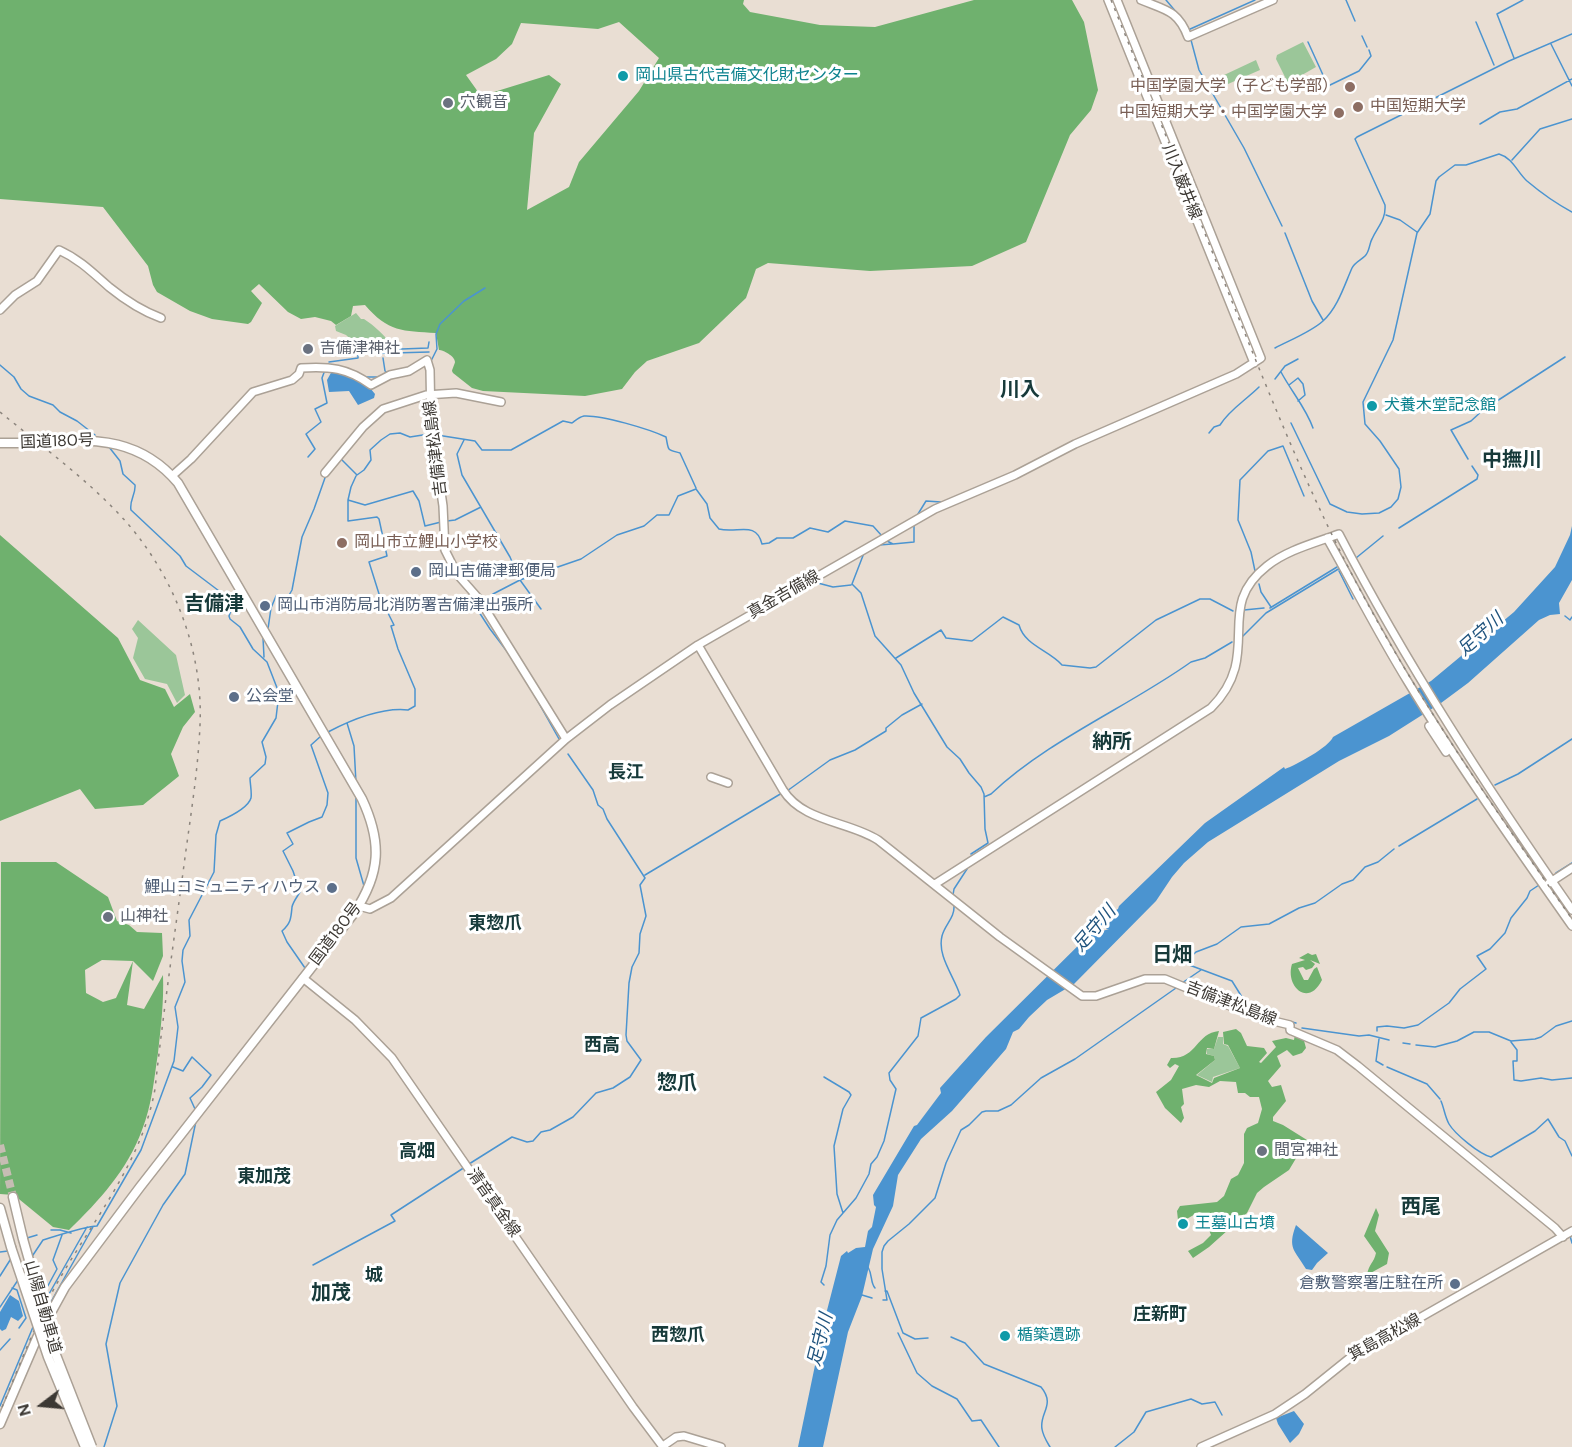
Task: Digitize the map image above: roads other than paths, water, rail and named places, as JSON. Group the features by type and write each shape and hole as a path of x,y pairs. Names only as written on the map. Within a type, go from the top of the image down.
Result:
{"highway":[{"name":"国道180号","path":"0,443 81,439 117,444 145,455 172,476 187,497 362,799 373,823 376,846 374,872 359,906 65,1287 37,1338 0,1424"},
{"name":"山陽自動車道","path":"13,1197 56,1355 92,1447"},
{"name":"山陽自動車道","path":"0,1208 48,1357 85,1447"}],"main road":[{"name":"川入巌井線","path":"1108,0 1254,363"},
{"name":"川入巌井線","path":"1117,0 1261,358"},
{"path":"1141,0 1172,12 1188,37 1273,0"},
{"path":"0,310 15,295 20,294 43,274 59,250 79,261 111,289 140,309 161,318"},
{"name":"真金吉備線","path":"359,906 370,909 397,893 566,739 610,705 698,645 915,520 959,498 1015,475 1075,444 1225,379 1261,358"},
{"name":"吉備津松島線","path":"172,476 191,459 253,392 292,380 299,374 301,368 319,367 348,371 371,385 390,375 409,371 428,360 432,435 443,506 446,553 457,574 482,603 566,739"},
{"path":"325,473 376,413 383,409 429,395 456,393 501,402"},
{"path":"935,884 1211,708 1225,692 1235,669 1238,617 1250,584 1275,560 1339,534 1402,651 1464,752 1572,910"},
{"path":"1328,538 1387,646 1466,774 1572,926"},
{"name":"吉備津松島線","path":"698,645 792,802 802,809 871,835 1000,937 1082,996 1091,997 1145,979 1165,979 1257,1017 1290,1025 1290,1030 1337,1050 1555,1228 1563,1237"},
{"path":"1429,726 1479,801 1493,813"},
{"path":"711,777 728,783"},
{"path":"1553,883 1572,868"},
{"path":"1546,887 1572,874"},
{"name":"清音真金線","path":"303,978 355,1020 392,1058 621,1390 663,1447"},
{"name":"箕島高松線","path":"1201,1447 1267,1419 1305,1394 1351,1357 1572,1231"},
{"path":"663,1447 676,1437 684,1436 722,1447"}],"water":[{"path":"332,371 361,381 375,394 374,398 358,405 349,391 329,392 327,380"},
{"name":"足守川","path":"1572,526 1572,580 1559,603 1560,614 1539,620 1468,683 1441,703 1389,736 1339,761 1208,842 1184,863 1156,901 1074,984 1047,1000 1019,1029 1013,1032 1006,1049 952,1111 921,1139 898,1175 893,1206 873,1249 862,1296 848,1332 823,1447 798,1447 824,1322 841,1256 847,1251 848,1253 856,1248 865,1247 876,1207 873,1195 914,1126 941,1093 940,1088 986,1037 1105,919 1105,922 1093,934 1109,929 1106,929 1118,913 1114,914 1114,911 1205,823 1284,767 1285,769 1304,760 1325,746 1333,737 1431,681 1514,612 1555,567"},
{"path":"1296,1225 1328,1253 1312,1270 1306,1269 1292,1244"},
{"path":"10,1295 19,1301 23,1316 18,1321 11,1317 6,1329 2,1331 0,1312"},
{"path":"1294,1411 1304,1424 1299,1434 1290,1443 1276,1418"}],"waterway":[{"path":"1166,0 1177,13"},
{"path":"1188,30 1255,0"},
{"path":"1346,0 1355,21"},
{"path":"1514,58 1497,14 1523,0"},
{"path":"1213,23 1231,15"},
{"path":"1476,22 1494,65"},
{"path":"1275,348 1313,329 1323,321 1333,309 1353,266 1367,254 1383,219 1385,205 1355,139 1509,61 1572,34"},
{"path":"1362,36 1367,47"},
{"path":"1191,40 1199,70 1244,148 1282,226"},
{"path":"1308,42 1328,86 1359,71 1371,56 1369,50"},
{"path":"1551,44 1572,86"},
{"path":"1480,124 1500,112 1517,109 1572,79"},
{"path":"1512,160 1540,129 1572,119"},
{"path":"1291,423 1330,504 1347,512 1362,514 1379,513 1391,507 1398,499 1401,487 1399,469 1365,424 1363,402 1393,340 1417,233 1430,214 1436,181 1455,165 1466,165 1499,154 1511,162 1532,185 1572,212"},
{"path":"1386,215 1400,220 1417,232"},
{"path":"1285,233 1312,301 1323,320"},
{"path":"431,361 437,349 436,334 440,324 464,301 485,288"},
{"path":"323,352 428,348 429,342"},
{"path":"329,362 358,358 358,354 429,352"},
{"path":"1468,459 1451,430 1471,421 1483,410 1565,357"},
{"path":"383,358 385,371 388,373"},
{"path":"1275,379 1285,366 1298,359"},
{"path":"0,365 14,377 21,389 29,396 53,405 95,435"},
{"path":"308,457 315,449 306,434 321,422 315,409 327,403 322,378 325,370"},
{"path":"1281,372 1313,428"},
{"path":"364,377 381,377"},
{"path":"1289,385 1298,378 1303,384 1305,395 1298,401"},
{"path":"1209,433 1259,387"},
{"path":"437,435 475,441 482,450 511,450 563,421 572,423 584,416 613,420 666,437 669,449 680,453 696,488"},
{"path":"340,458 357,475 371,460 370,450 390,434 400,433 410,437 429,434"},
{"path":"464,440 457,454 462,475 510,557 520,580 541,609"},
{"path":"1255,571 1251,552 1238,520 1240,480 1268,451 1283,446 1304,496"},
{"path":"31,1258 43,1240 97,1226 141,1150 174,1061 178,1027 175,1007 185,982 182,961 183,950 190,936 189,920 214,872 216,835 220,821 238,812 249,802 251,798 250,778 265,764 266,757 262,742 276,718 279,693 267,662 253,649 240,627 230,619 233,605 231,600 186,566 180,556 131,510 135,485 123,474 120,461 109,447"},
{"path":"1399,528 1477,479 1478,475 1472,466"},
{"path":"268,629 271,608 276,596 288,597 292,590 302,537 326,475"},
{"path":"356,476 348,500 365,505 413,491 419,501 425,526 441,522"},
{"path":"485,603 493,594 520,580 581,559 617,535 644,526 657,515 669,515 678,496 696,489 707,504 710,518 719,529 751,530 759,537 762,544 777,538 793,538 810,528 828,532 845,521 873,526 882,536"},
{"path":"328,732 366,715 387,710 408,710 415,706 415,689 398,649 391,626 394,625 380,597 369,562 387,556 379,519 377,517 348,521 348,500"},
{"path":"918,514 926,501 941,502"},
{"path":"447,521 455,520 481,507"},
{"path":"885,540 893,544 914,542 914,524"},
{"path":"1356,558 1383,536"},
{"path":"879,545 892,544"},
{"path":"864,553 852,584 861,593 875,636 901,665 914,693 947,747 960,759 984,794 985,829 988,843 971,854"},
{"path":"1270,608 1337,567"},
{"path":"1242,637 1266,613 1340,568"},
{"path":"1339,571 1353,599"},
{"path":"814,582 833,587 851,585"},
{"path":"1259,584 1261,592 1271,607"},
{"path":"896,658 941,630 946,638 972,641 1003,617 1019,625 1026,638 1062,665 1090,668 1096,667 1156,620 1200,599 1210,599 1233,611"},
{"path":"480,607 479,612 509,654"},
{"path":"1244,610 1264,608"},
{"path":"1565,616 1570,620 1572,617"},
{"path":"719,637 730,630"},
{"path":"263,638 264,657"},
{"path":"984,797 1063,740 1191,662 1205,658 1232,642"},
{"path":"677,664 691,654"},
{"path":"531,689 559,739"},
{"path":"787,791 830,760 855,750 886,731 886,728 902,715 922,704"},
{"path":"347,723 354,746 356,783"},
{"path":"305,968 282,931 289,923 293,905 300,892 283,851 293,844 287,833 322,817 327,805 328,793 311,745 321,736"},
{"path":"1495,785 1518,774 1572,739"},
{"path":"469,1164 512,1137 527,1142 533,1141 541,1132 550,1130 573,1117 596,1093 613,1088 630,1077 641,1060 627,1041 626,1035 629,983 632,967 639,953 640,934 646,916 640,885 645,878 603,809 598,805 593,790 568,754"},
{"path":"645,875 782,793"},
{"path":"356,797 356,858 364,886"},
{"path":"1399,846 1477,799"},
{"path":"1250,1010 1232,981 1184,963 1196,952 1217,944 1241,927 1269,924 1299,908 1315,903 1342,884 1353,880 1365,867 1378,862 1394,849"},
{"path":"1556,873 1572,863"},
{"path":"953,895 954,889 967,869"},
{"path":"1377,1031 1377,1027 1404,1028 1418,1025 1449,1003 1460,989 1486,969 1477,956 1490,949 1505,933 1511,918 1530,891 1539,885"},
{"path":"824,1285 821,1282 826,1266 830,1235 837,1220 856,1198 884,1141 896,1089 890,1080 889,1073 918,1036 921,1018 960,995 944,958 941,943 943,932 953,914 954,905"},
{"path":"1182,983 1201,970"},
{"path":"883,1300 887,1300 882,1269 884,1246 935,1198 946,1163 961,1130 982,1112 998,1111 1011,1105 1041,1078 1075,1059 1176,988"},
{"path":"1283,1020 1296,1023"},
{"path":"1416,1045 1435,1047 1457,1041 1474,1032 1489,1032 1511,1041 1535,1039 1556,1026 1572,1021"},
{"path":"1302,1028 1359,1036 1369,1035 1389,1040"},
{"path":"1379,1039 1376,1061 1383,1065"},
{"path":"1511,1042 1517,1050 1517,1061 1513,1061 1514,1080 1572,1078"},
{"path":"1403,1043 1410,1044"},
{"path":"173,1067 183,1071 192,1057 211,1075 190,1098 195,1109"},
{"path":"1387,1067 1427,1084 1440,1099"},
{"path":"824,1077 851,1095 843,1109 834,1146 837,1194 843,1213"},
{"path":"1441,1101 1448,1121 1456,1133 1486,1155 1491,1157 1535,1131 1548,1119 1559,1137 1565,1141 1572,1156"},
{"path":"104,1447 117,1406 106,1344 120,1283 163,1205 185,1174 196,1121"},
{"path":"313,1265 395,1221 391,1215 465,1167"},
{"path":"45,1301 87,1227"},
{"path":"47,1309 93,1227"},
{"path":"51,1230 71,1233"},
{"path":"27,1238 37,1235"},
{"path":"46,1299 44,1293 57,1269 53,1260 62,1235"},
{"path":"1570,1236 1572,1243"},
{"path":"0,1252 8,1251"},
{"path":"0,1276 12,1257"},
{"path":"868,1267 875,1288"},
{"path":"0,1307 18,1280"},
{"path":"12,1288 17,1290 26,1318 19,1328"},
{"path":"885,1291 887,1291 903,1333 915,1339 928,1338"},
{"path":"862,1295 872,1298"},
{"path":"0,1406 33,1327"},
{"path":"898,1333 917,1373 932,1386 957,1399 972,1421 981,1420 999,1447"},
{"path":"951,1337 965,1343 984,1364 1041,1387 1047,1399 1042,1429 1050,1447"},
{"path":"0,1350 10,1339"},
{"path":"1115,1447 1134,1432 1146,1412 1191,1399 1202,1404 1215,1402 1222,1415"}],"tunnel":[{"path":"0,1145 13,1197"}],"railway":[{"path":"1111,0 1275,406 1344,560 1387,639 1437,721 1572,919"},
{"path":"0,412 95,490 143,543 179,607 193,653 200,701 194,795 155,1089 148,1118 125,1172 49,1298 0,1412"}],"place":[{"name":"岡山県古代吉備文化財センター","path":"623,76"},
{"name":"中国学園大学（子ども学部）","path":"1350,87"},
{"name":"穴観音","path":"448,103"},
{"name":"中国短期大学","path":"1358,107"},
{"name":"中国短期大学・中国学園大学","path":"1339,113"},
{"name":"吉備津神社","path":"308,349"},
{"name":"犬養木堂記念館","path":"1372,406"},
{"name":"岡山市立鯉山小学校","path":"342,543"},
{"name":"岡山吉備津郵便局","path":"416,572"},
{"name":"岡山市消防局北消防署吉備津出張所","path":"265,606"},
{"name":"公会堂","path":"234,697"},
{"name":"鯉山コミュニティハウス","path":"332,888"},
{"name":"山神社","path":"108,917"},
{"name":"間宮神社","path":"1262,1151"},
{"name":"王墓山古墳","path":"1183,1224"},
{"name":"倉敷警察署庄駐在所","path":"1455,1284"},
{"name":"楯築遺跡","path":"1005,1336"}],"district":[{"name":"川入","path":"1020,391"},
{"name":"中撫川","path":"1512,461"},
{"name":"吉備津","path":"214,605"},
{"name":"納所","path":"1112,743"},
{"name":"長江","path":"626,773"},
{"name":"東惣爪","path":"495,924"},
{"name":"日畑","path":"1172,956"},
{"name":"西高","path":"602,1046"},
{"name":"惣爪","path":"677,1084"},
{"name":"高畑","path":"417,1152"},
{"name":"東加茂","path":"264,1177"},
{"name":"西尾","path":"1421,1208"},
{"name":"城","path":"374,1276"},
{"name":"加茂","path":"331,1294"},
{"name":"庄新町","path":"1160,1315"},
{"name":"西惣爪","path":"678,1336"}]}
